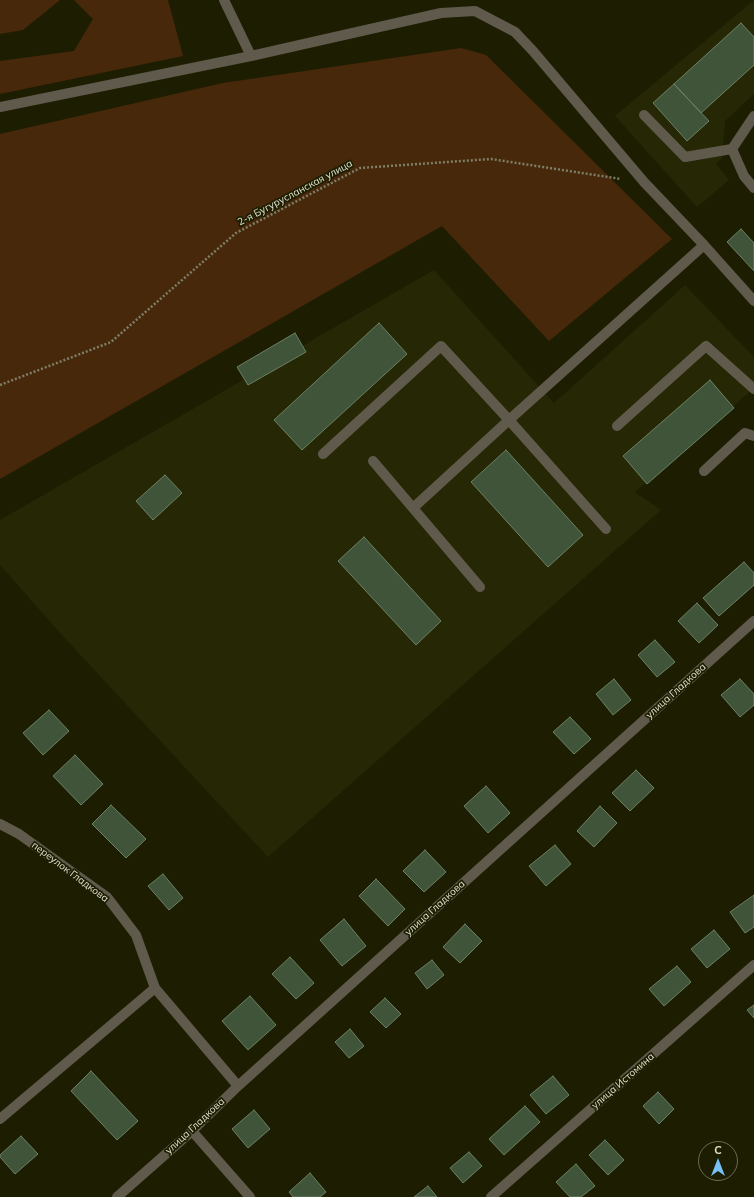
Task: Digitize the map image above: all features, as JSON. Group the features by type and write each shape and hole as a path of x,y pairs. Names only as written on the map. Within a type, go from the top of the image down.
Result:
{"street":[{"path":"224,0 251,56"},
{"path":"474,0 475,11"},
{"path":"0,107 251,56 441,13 475,11 515,32 533,51 644,182 704,245 754,301"},
{"path":"644,115 685,157 732,149 754,116"},
{"path":"732,149 744,176 754,188"},
{"path":"413,508 704,245"},
{"path":"323,454 441,346 606,529"},
{"path":"617,426 706,346 754,389"},
{"path":"704,471 745,433 754,436"},
{"path":"373,461 480,587"},
{"name":"улица Гладкова","path":"117,1197 192,1131 238,1086 754,621"},
{"name":"переулок Гладкова","path":"0,824 19,834 107,898 136,935 155,988 238,1086"},
{"name":"улица Истомина","path":"492,1197 754,965"},
{"path":"0,1119 155,988"},
{"path":"192,1131 250,1197"}],"path":[{"name":"2-я Бугурусланская улица","path":"0,385 111,342 236,233 360,168 491,159 644,182"}],"shaded area":[{"path":"0,0 60,0 23,30 0,34"},
{"path":"74,0 168,0 183,56 0,94 0,61 74,51 93,19"},
{"path":"754,0 754,94 725,121 722,158 716,164 729,180 697,207 615,116"},
{"path":"461,48 486,55 672,239 549,341 442,226 0,479 0,134 223,83"},
{"path":"434,270 554,403 685,285 754,357 754,388 635,492 661,510 268,857 61,634 0,565 0,520"}],"building":[{"path":"741,23 754,37 754,65 701,113 674,84"},
{"path":"674,84 709,121 687,141 653,103"},
{"path":"741,229 754,243 754,271 727,242"},
{"path":"379,323 407,354 302,450 274,420"},
{"path":"295,333 306,352 248,385 237,367"},
{"path":"710,380 734,408 647,484 623,456"},
{"path":"506,450 583,535 548,567 471,482"},
{"path":"165,475 182,493 153,520 136,501"},
{"path":"364,537 441,621 416,645 338,561"},
{"path":"744,562 754,573 754,585 719,616 703,598"},
{"path":"697,603 718,625 699,643 678,621"},
{"path":"655,640 675,662 657,677 638,655"},
{"path":"614,679 631,700 613,715 596,694"},
{"path":"740,679 754,694 754,705 740,717 721,695"},
{"path":"49,710 69,731 43,755 23,733"},
{"path":"570,717 591,739 574,754 553,732"},
{"path":"75,755 103,784 81,805 53,776"},
{"path":"636,770 654,788 630,811 612,793"},
{"path":"486,786 510,813 488,833 464,806"},
{"path":"111,805 146,839 126,858 92,824"},
{"path":"600,806 617,823 594,847 577,831"},
{"path":"555,845 571,864 546,886 529,866"},
{"path":"425,850 446,872 424,892 403,871"},
{"path":"163,874 183,898 169,910 148,886"},
{"path":"376,879 405,909 388,926 359,896"},
{"path":"754,895 754,927 745,933 730,912"},
{"path":"344,919 366,946 342,966 320,940"},
{"path":"465,924 482,941 460,963 443,947"},
{"path":"714,930 730,949 707,968 691,949"},
{"path":"290,957 314,983 296,999 272,974"},
{"path":"432,960 444,975 427,989 415,973"},
{"path":"677,966 691,982 664,1006 649,989"},
{"path":"250,996 276,1025 248,1050 222,1021"},
{"path":"385,998 401,1014 386,1028 370,1012"},
{"path":"754,1005 754,1018 747,1010"},
{"path":"350,1029 364,1046 349,1058 335,1042"},
{"path":"91,1071 138,1121 117,1140 71,1091"},
{"path":"553,1076 569,1095 546,1114 530,1095"},
{"path":"658,1092 674,1109 659,1124 643,1106"},
{"path":"525,1106 540,1122 504,1155 489,1139"},
{"path":"254,1110 270,1129 248,1148 232,1129"},
{"path":"21,1136 38,1154 15,1174 0,1157 0,1155"},
{"path":"605,1140 624,1160 608,1175 589,1155"},
{"path":"469,1152 482,1166 463,1183 450,1168"},
{"path":"576,1164 595,1186 581,1197 570,1197 556,1182"},
{"path":"310,1173 326,1192 320,1197 293,1197 289,1192"},
{"path":"428,1186 437,1197 414,1197"}]}
